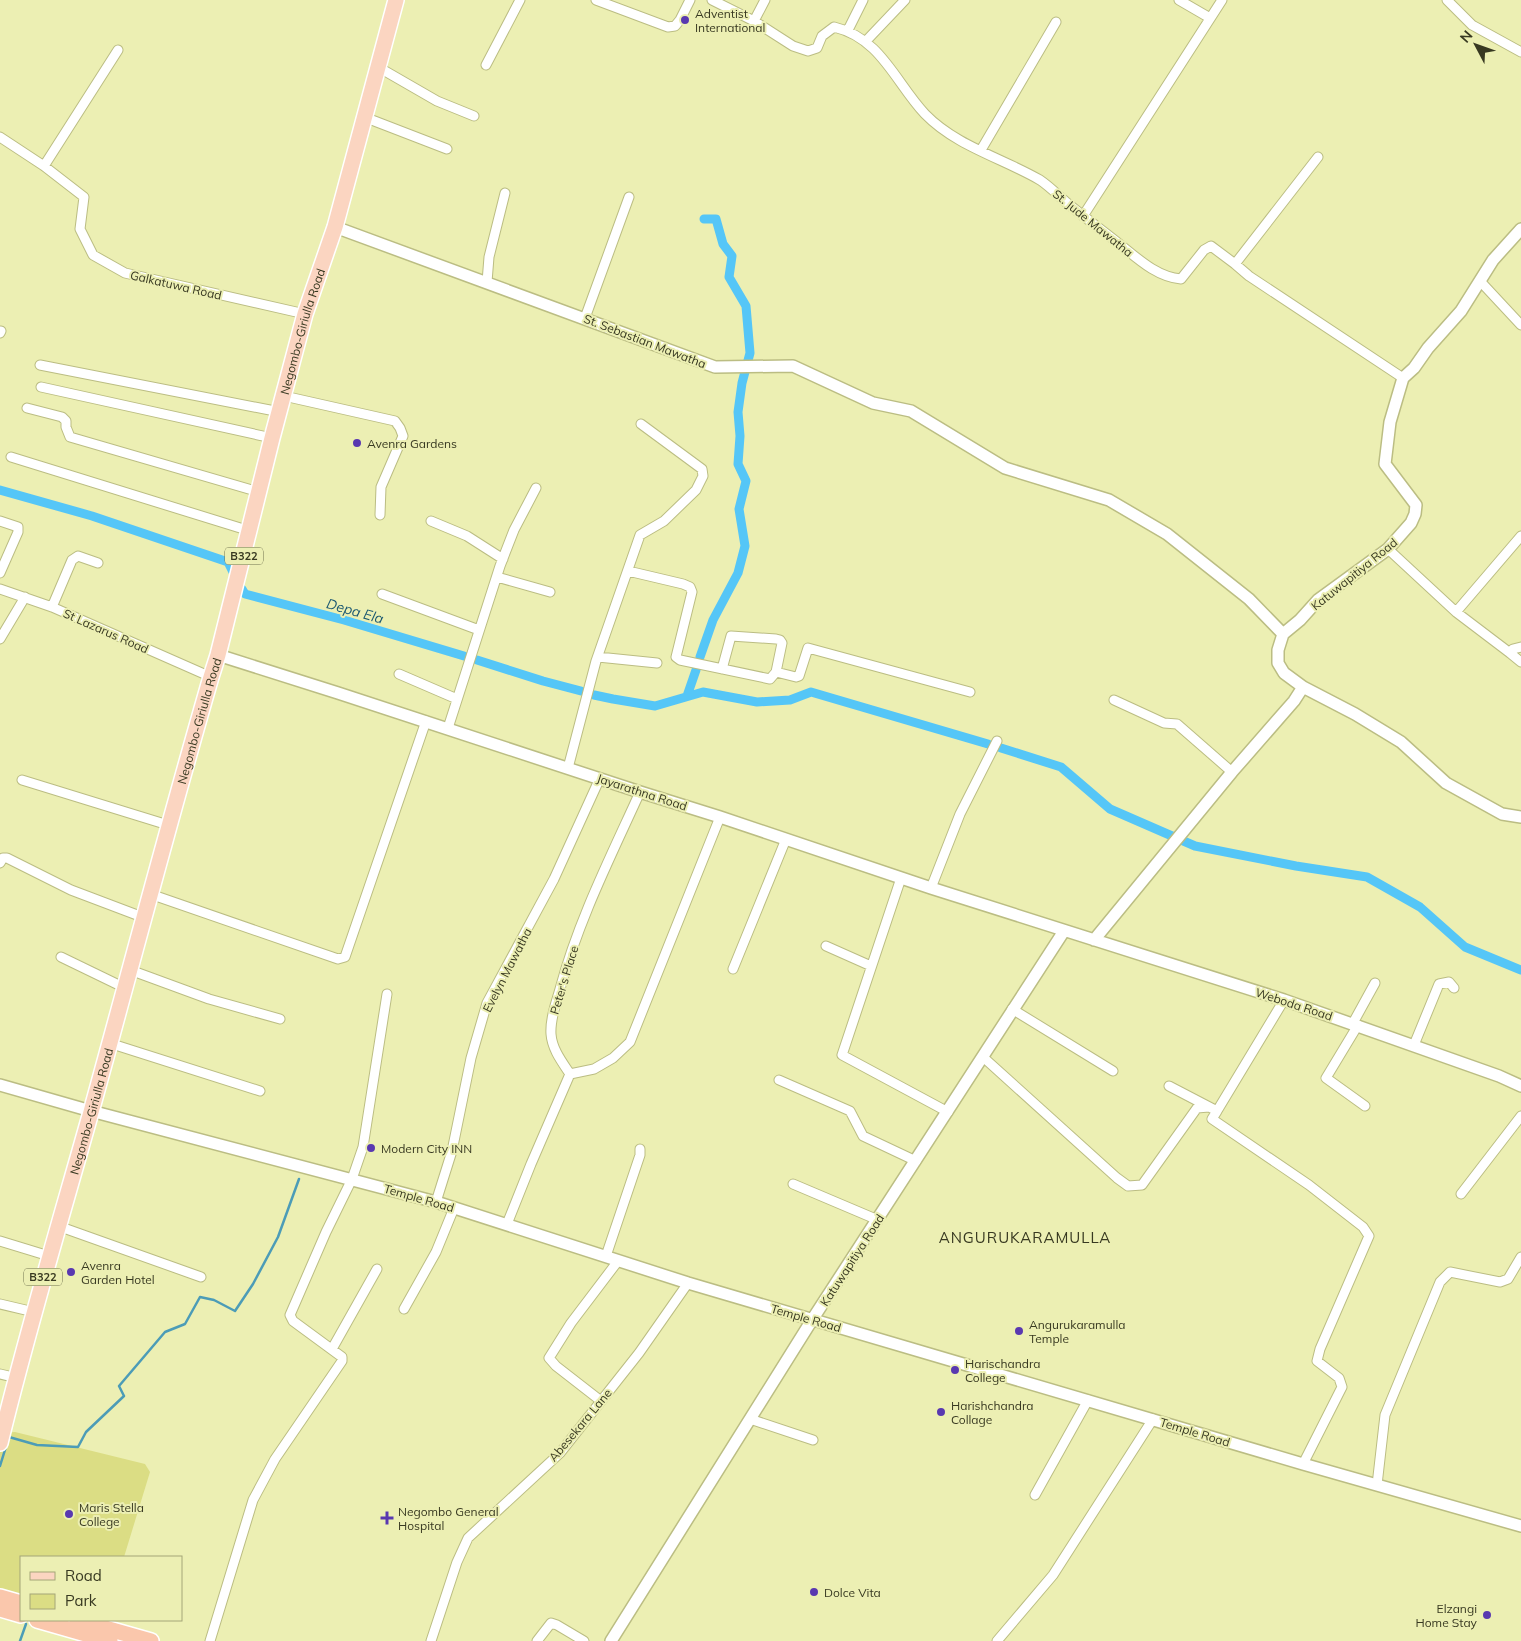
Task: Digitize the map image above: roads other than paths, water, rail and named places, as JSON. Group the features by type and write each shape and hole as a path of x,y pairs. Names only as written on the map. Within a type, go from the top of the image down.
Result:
{"highway":[{"path":"0,1597 20,1603"},
{"path":"0,1609 20,1615"},
{"path":"40,1621 110,1641"},
{"path":"80,1621 150,1641"}],"main road":[{"name":"Negombo-Giriulla Road","path":"0,1443 49,1256 145,918 168,826 218,656 272,438 306,314 336,227 396,0"}],"street":[{"path":"486,64 520,0"},
{"path":"596,0 668,26 675,26 690,0"},
{"path":"712,0 754,21 794,46 808,51 817,48 822,36 834,27 848,30 863,0"},
{"path":"754,21 765,0"},
{"path":"866,42 905,0"},
{"path":"1179,0 1210,18"},
{"path":"1083,216 1222,0"},
{"path":"1447,0 1472,25 1521,52"},
{"path":"981,150 1056,22"},
{"name":"St. Jude Mawatha","path":"848,30 878,52 925,114 949,134 1041,181 1152,269 1173,278 1181,279 1204,250 1210,246 1249,276 1403,378"},
{"path":"44,166 118,50"},
{"path":"378,67 437,101 474,116"},
{"path":"364,117 447,149"},
{"name":"Galkatuwa Road","path":"0,137 44,166 84,197 80,229 93,255 125,273 306,314"},
{"path":"1235,264 1318,157"},
{"path":"487,282 489,257 506,193"},
{"path":"585,318 629,196"},
{"name":"St. Sebastian Mawatha","path":"336,227 715,367 793,366 873,403 911,411 1005,468 1109,500 1167,534 1249,599 1283,634"},
{"name":"Katuwapitiya Road","path":"1283,634 1300,620 1318,600 1388,549 1408,528 1415,514 1416,505 1385,464 1390,422 1403,378 1414,368 1428,348 1461,311 1493,260 1520,234"},
{"path":"1480,281 1521,325"},
{"path":"40,365 280,412"},
{"path":"41,387 272,438"},
{"path":"284,396 395,421 403,436 381,487 380,515"},
{"path":"26,408 62,417 66,421 66,427 70,436 259,492"},
{"path":"568,768 598,657 640,535 664,521 696,490 703,476 702,469 641,424"},
{"path":"11,457 250,531"},
{"path":"448,728 503,559 514,530 536,488"},
{"path":"0,521 18,527 18,532 0,573"},
{"path":"431,521 468,536 503,559"},
{"path":"1456,612 1521,536"},
{"path":"1388,549 1456,612 1521,662"},
{"path":"52,607 72,560 78,556 98,563"},
{"path":"628,571 690,587 692,592 676,657 680,660 722,669 770,679 776,672 782,643 776,639 731,636 722,669"},
{"path":"497,577 550,592"},
{"name":"St Lazarus Road","path":"0,589 52,607 211,677"},
{"path":"382,594 479,630"},
{"path":"0,638 24,597"},
{"path":"1283,634 1278,650 1278,663 1284,674 1303,687 1355,714 1400,742 1446,782 1502,814 1521,817"},
{"path":"1510,654 1513,649 1521,647"},
{"path":"776,672 799,676 808,648 970,692"},
{"name":"Jayarathna Road","path":"218,656 720,816 1064,931"},
{"path":"598,657 656,662"},
{"path":"398,674 457,699"},
{"path":"1094,940 1232,772 1294,701 1303,687"},
{"path":"1114,700 1164,723 1178,724 1232,772"},
{"path":"150,894 338,959 345,957 426,721"},
{"path":"931,888 960,814 997,741"},
{"name":"Evelyn Mawatha","path":"436,1202 452,1151 471,1058 487,1003 554,879 600,778"},
{"path":"22,780 168,826"},
{"name":"Peter's Place","path":"570,1074 557,1055 551,1035 552,1020 565,972 597,885 640,792"},
{"path":"507,1224 570,1074 594,1069 613,1058 630,1042 720,816"},
{"path":"733,969 786,839"},
{"path":"0,863 3,858 7,858 71,890 145,918"},
{"path":"901,878 842,1055 948,1112"},
{"name":"Katuwapitiya Road","path":"611,1641 812,1320 1064,931"},
{"name":"Weboda Road","path":"1064,931 1355,1024 1521,1086"},
{"path":"826,946 871,966"},
{"path":"61,957 125,988"},
{"path":"130,970 209,999 280,1019"},
{"path":"1414,1045 1439,984 1449,982 1454,988"},
{"path":"1365,1106 1326,1078 1375,983"},
{"path":"210,1641 253,1500 275,1458 342,1361 342,1357 294,1321 290,1315 326,1232 352,1179 362,1147 388,994"},
{"path":"1284,1000 1214,1109 1212,1119 1309,1184 1363,1227 1369,1236 1320,1349 1317,1361 1339,1378 1342,1387 1303,1464"},
{"path":"1012,1009 1113,1071"},
{"path":"109,1043 260,1091"},
{"path":"983,1057 1128,1186 1142,1185 1197,1108 1214,1109"},
{"path":"779,1080 850,1111 863,1136 916,1161"},
{"name":"Temple Road","path":"0,1085 91,1111 436,1202 688,1283 1303,1464 1521,1526"},
{"path":"1169,1086 1214,1109"},
{"path":"1461,1194 1521,1116"},
{"path":"606,1256 640,1155 640,1149"},
{"path":"793,1184 878,1220"},
{"path":"404,1309 436,1252 454,1208"},
{"path":"58,1226 201,1277"},
{"path":"0,1241 49,1256"},
{"path":"1377,1485 1385,1415 1440,1282 1450,1272 1500,1282 1508,1279 1521,1257"},
{"path":"601,1401 556,1366 549,1358 571,1323 618,1261"},
{"path":"332,1349 377,1269"},
{"name":"Abesekara Lane","path":"431,1641 457,1562 468,1538 560,1453 639,1353 688,1283"},
{"path":"0,1304 34,1312"},
{"path":"0,1374 17,1378"},
{"path":"1035,1495 1088,1400"},
{"path":"750,1419 813,1440"},
{"path":"998,1641 1053,1575 1153,1419"},
{"path":"537,1641 550,1623 557,1625 584,1641"}],"waterway":[{"path":"700,657 713,620 738,573 745,546 739,509 746,481 738,464 740,436 738,412 742,383 750,353 746,306 729,277 732,256 723,244 716,219 704,219"},
{"path":"0,490 92,516 228,562 233,572"},
{"name":"Depa Ela","path":"242,589 245,594 344,620 464,656"},
{"path":"477,660 581,691"},
{"path":"687,696 696,670"},
{"path":"594,695 655,706 703,692 757,702 790,700 811,692 988,744"},
{"path":"1001,748 1061,767 1110,809 1195,846 1296,866 1367,877 1420,907 1465,947 1521,970"},
{"path":"0,1466 9,1437 37,1445 78,1447 86,1432 124,1396 119,1386 165,1332 185,1324 200,1297 214,1300 235,1311 253,1284 278,1237 299,1179"},
{"path":"20,1641 26,1624"}],"place":[{"name":"Adventist International","path":"685,20"},
{"name":"Avenra Gardens","path":"357,443"},
{"name":"Modern City INN","path":"371,1148"},
{"name":"Avenra Garden Hotel","path":"71,1272"},
{"name":"Angurukaramulla Temple","path":"1019,1331"},
{"name":"Harischandra College","path":"955,1370"},
{"name":"Harishchandra Collage","path":"941,1412"},
{"name":"Maris Stella College","path":"69,1514"},
{"name":"Negombo General Hospital","path":"387,1518"},
{"name":"Dolce Vita","path":"814,1592"},
{"name":"Elzangi Home Stay","path":"1487,1615"}],"district":[{"name":"ANGURUKARAMULLA","path":"1025,1237"}]}
